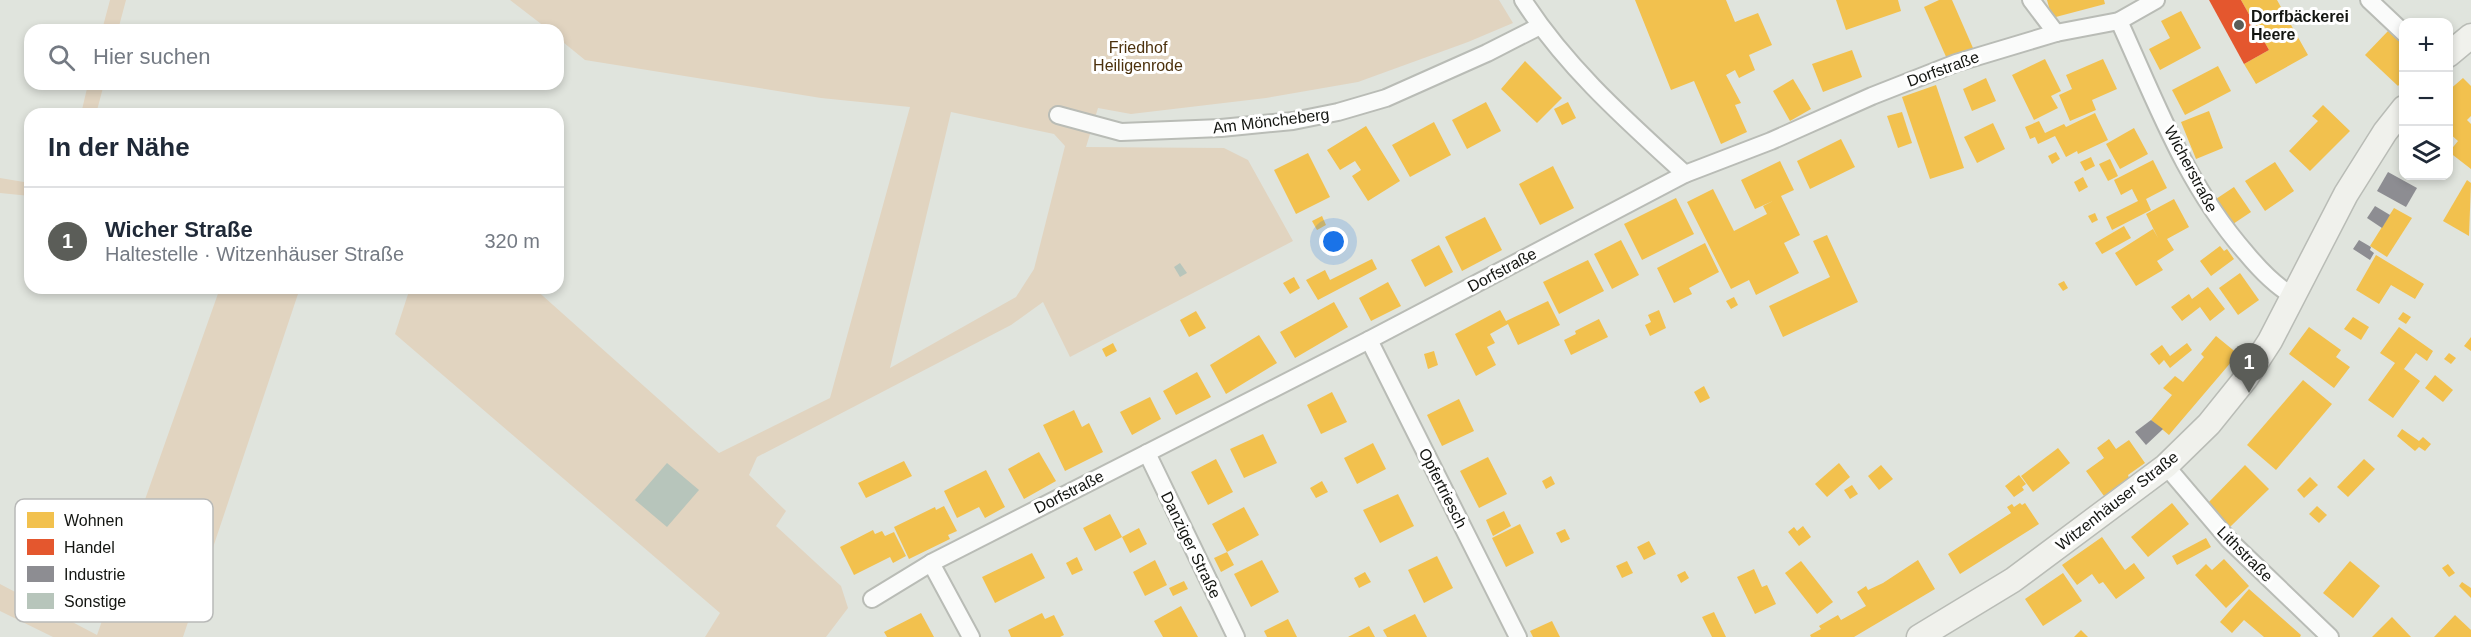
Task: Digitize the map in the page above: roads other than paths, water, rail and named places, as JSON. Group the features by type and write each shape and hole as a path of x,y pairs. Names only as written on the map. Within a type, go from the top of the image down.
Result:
{"main road":[{"path":"2453,51 2471,36"},
{"name":"Witzenhäuser Straße","path":"1919,637 2013,580 2166,466 2209,424 2246,378 2270,341 2346,194 2399,113"}],"street":[{"path":"1523,0 1540,26 1605,101 1684,174"},
{"path":"2031,0 2056,33"},
{"name":"Dorfstraße","path":"872,599 931,562 1369,340 1684,174 1771,141 1872,96 1956,63 2056,33 2120,21 2156,0"},
{"path":"2369,0 2399,29"},
{"name":"Wicherstraße","path":"2120,21 2185,166 2222,226 2277,286 2293,296"},
{"name":"Am Möncheberg","path":"1058,116 1121,132 1221,128 1293,121 1338,112 1386,98 1487,53 1540,26"},
{"name":"Opfertriesch","path":"1369,340 1516,637"},
{"name":"Danziger Straße","path":"1147,453 1236,637"},
{"name":"Lithstraße","path":"2166,466 2229,540 2330,637"},
{"path":"931,562 971,637"}],"place":[{"name":"Dorfbäckerei Heere","path":"2239,25"},
{"name":"Wicher Straße","path":"2249,393"}],"park label":[{"name":"Friedhof Heiligenrode","path":"1138,56"}]}
